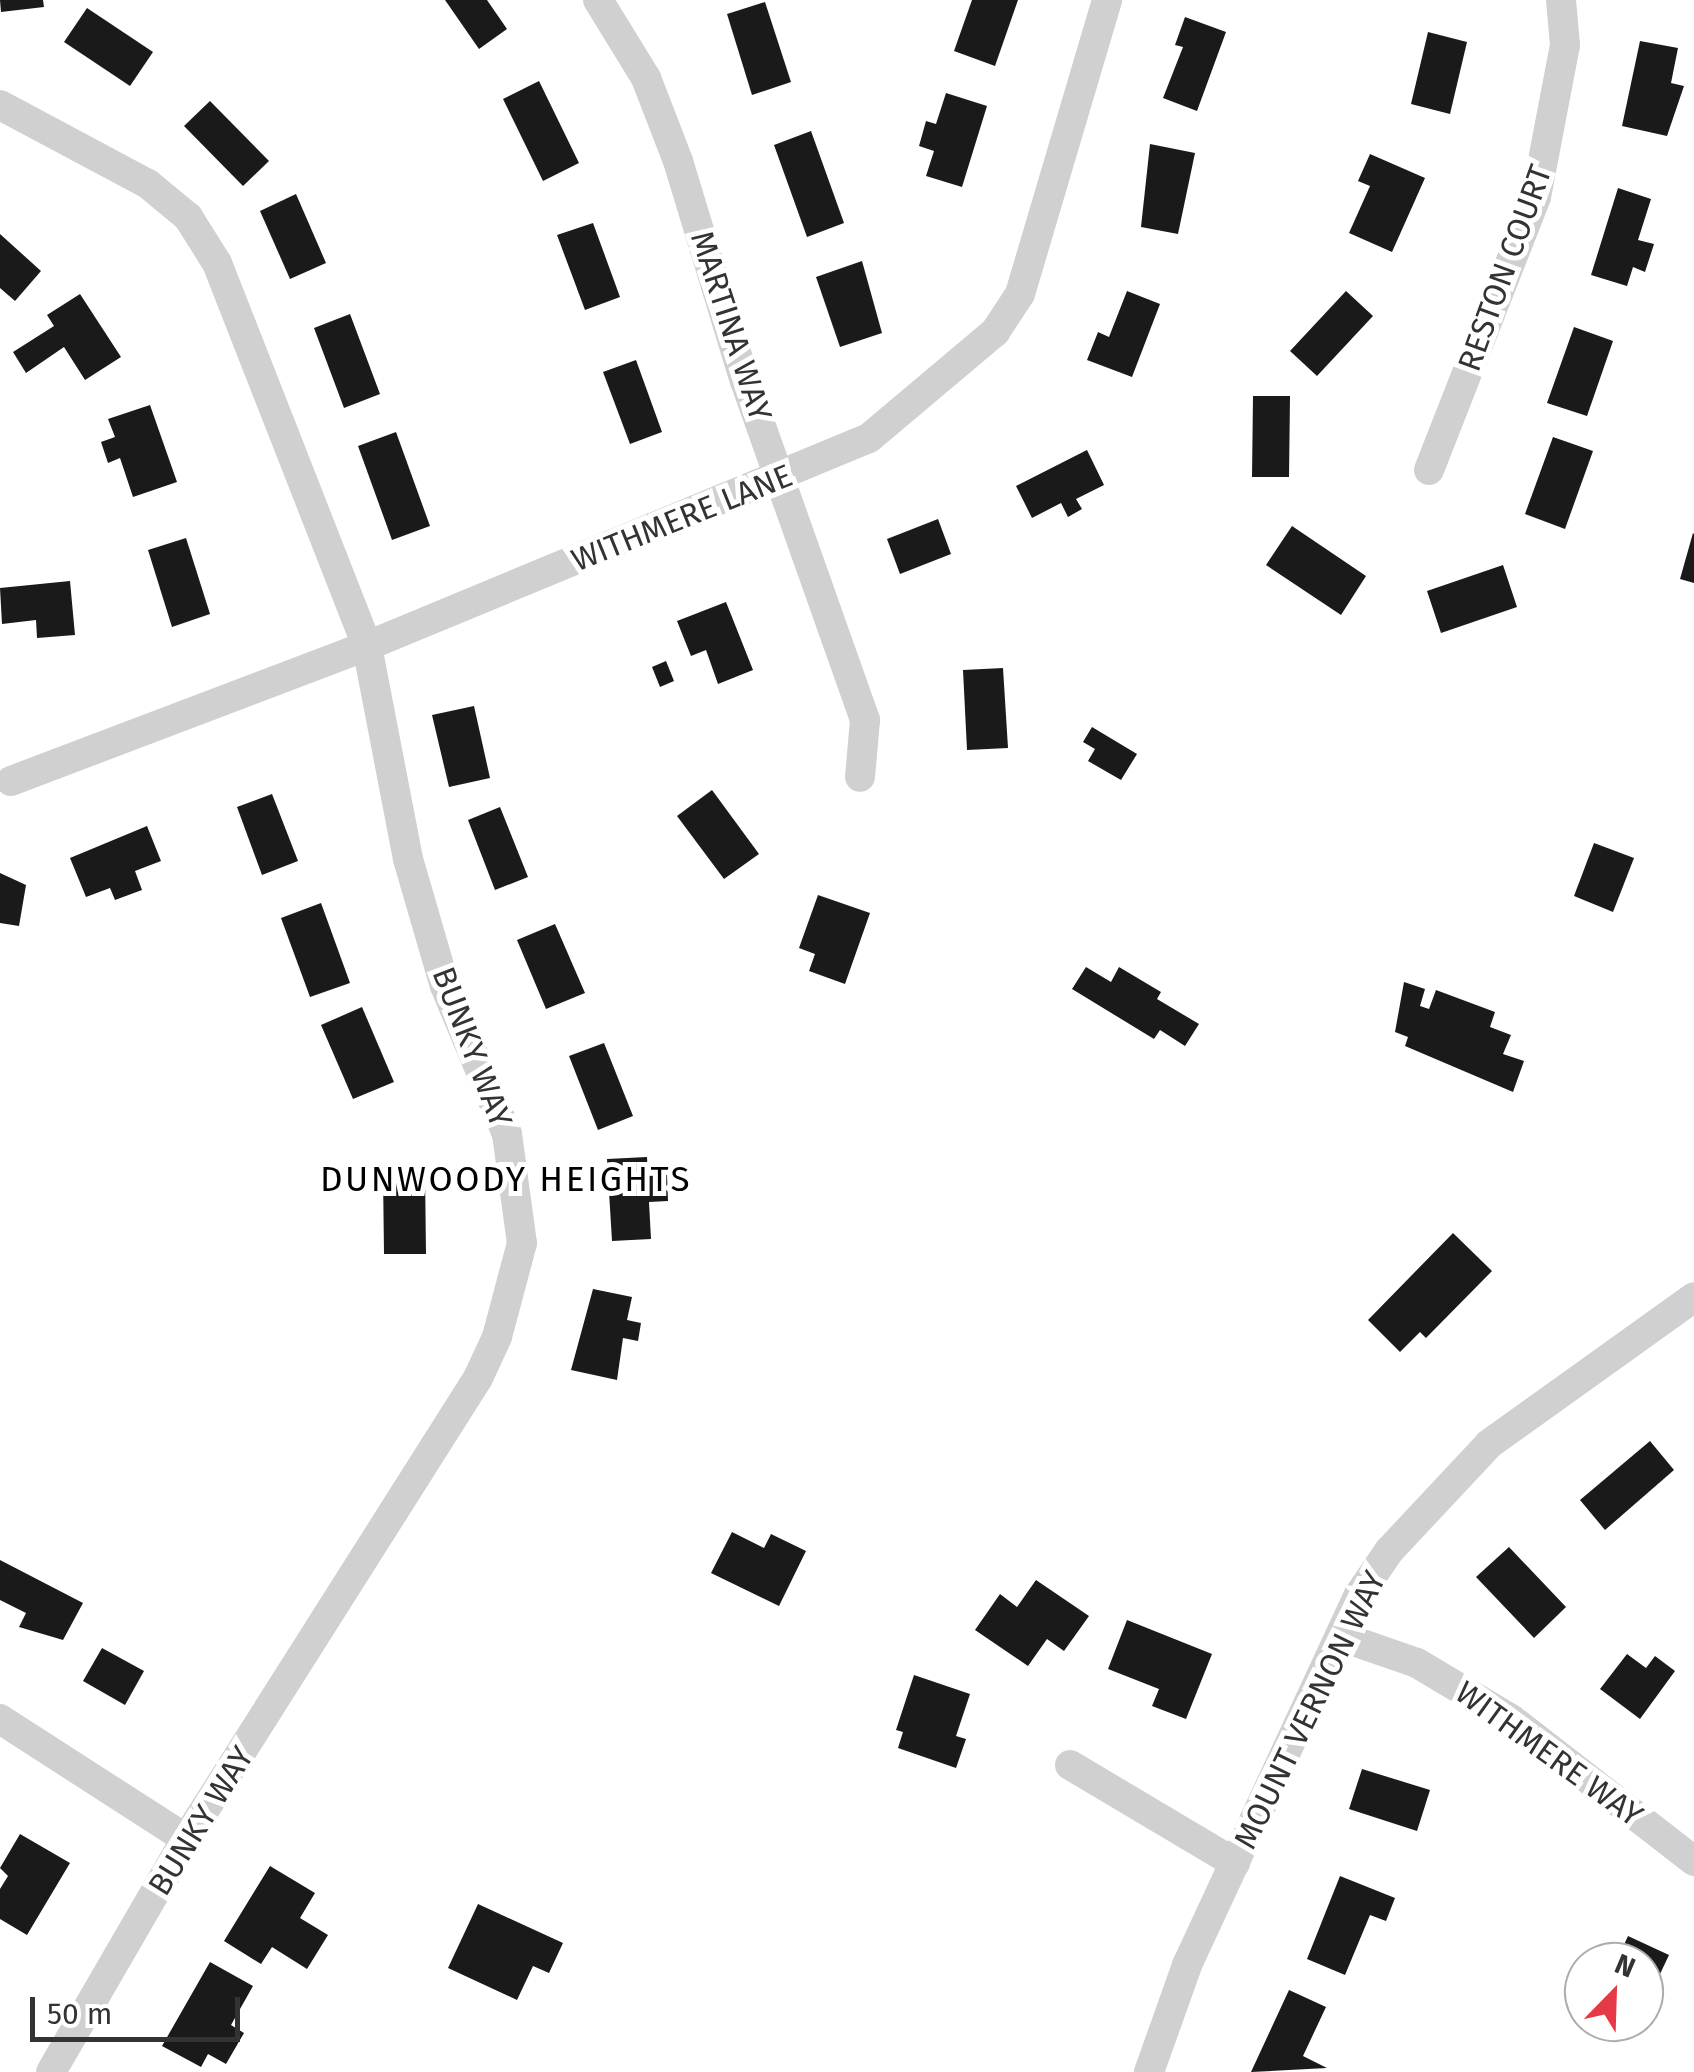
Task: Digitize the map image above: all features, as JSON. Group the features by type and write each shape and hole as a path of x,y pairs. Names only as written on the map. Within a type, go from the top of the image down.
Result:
{"street":[{"name":"MARTINA WAY","path":"598,0 646,78 678,161 745,381 783,478 866,720 860,776"},
{"name":"WITHMERE LANE","path":"11,781 368,646 783,478 869,438 995,332 1020,294 1046,221 1108,0"},
{"name":"RESTON COURT","path":"1429,470 1536,197 1565,45 1561,0"},
{"name":"BUNKY WAY","path":"0,105 148,184 188,217 217,263 246,331 287,454 368,646 408,859 445,986 507,1134 522,1244 497,1336 478,1378 186,1839 51,2072"},
{"name":"MOUNT VERNON WAY","path":"1149,2072 1187,1965 1342,1636 1358,1594 1428,1504 1489,1444 1694,1297"},
{"name":"WITHMERE WAY","path":"1342,1636 1417,1663 1511,1719 1694,1861"},
{"path":"0,1719 186,1839"},
{"path":"1070,1765 1235,1863"}],"building":[{"path":"0,0 43,0 44,7 1,12"},
{"path":"445,0 487,0 507,29 479,49"},
{"path":"972,0 1018,0 995,66 954,51"},
{"path":"765,2 791,82 752,95 727,14"},
{"path":"87,8 153,52 130,86 64,42"},
{"path":"1185,17 1226,32 1197,111 1163,98 1183,47 1175,45"},
{"path":"1428,32 1467,42 1450,114 1411,104"},
{"path":"1640,41 1678,48 1671,83 1684,86 1667,136 1622,126"},
{"path":"539,81 579,163 543,181 503,99"},
{"path":"946,93 987,106 962,187 926,176 934,151 919,146 926,121 936,124"},
{"path":"210,101 269,161 243,186 184,126"},
{"path":"811,131 844,223 807,237 774,145"},
{"path":"1150,144 1195,153 1178,234 1141,227"},
{"path":"1370,154 1425,178 1392,252 1349,233 1370,186 1358,181"},
{"path":"1618,188 1651,199 1638,240 1654,244 1645,272 1633,267 1627,286 1591,275"},
{"path":"296,194 326,263 290,279 260,211"},
{"path":"593,223 620,297 585,310 557,235"},
{"path":"0,234 41,271 15,301 0,288"},
{"path":"862,261 882,333 840,347 816,277"},
{"path":"1127,291 1160,304 1132,377 1087,360 1098,332 1109,337"},
{"path":"1346,291 1373,316 1317,376 1290,351"},
{"path":"80,294 121,357 85,380 64,347 26,373 13,352 54,326 47,315"},
{"path":"350,314 380,394 344,408 314,328"},
{"path":"1574,327 1613,341 1587,416 1547,403"},
{"path":"636,360 662,432 630,444 603,372"},
{"path":"1253,396 1290,396 1289,477 1252,477"},
{"path":"150,405 177,482 133,497 120,458 108,463 101,442 115,437 108,419"},
{"path":"396,432 430,526 392,540 358,446"},
{"path":"1553,437 1593,451 1565,529 1525,514"},
{"path":"1087,450 1104,485 1076,499 1082,509 1068,517 1061,503 1032,518 1016,486"},
{"path":"938,519 951,554 900,574 887,539"},
{"path":"1292,526 1366,576 1341,615 1266,565"},
{"path":"1694,534 1694,583 1680,579"},
{"path":"186,538 210,614 172,627 148,550"},
{"path":"1503,565 1517,607 1441,633 1427,591"},
{"path":"70,581 75,635 37,638 36,620 2,624 0,588"},
{"path":"726,602 753,670 718,684 706,650 691,656 677,621"},
{"path":"666,661 674,681 660,687 652,667"},
{"path":"1003,668 1008,748 967,750 963,670"},
{"path":"474,706 490,778 449,787 432,715"},
{"path":"1092,727 1137,754 1121,780 1088,761 1095,749 1083,742"},
{"path":"712,790 759,854 724,879 677,816"},
{"path":"272,794 298,861 262,875 237,807"},
{"path":"500,807 528,877 495,890 468,820"},
{"path":"147,826 161,861 135,871 142,890 115,900 110,888 86,897 70,858"},
{"path":"1594,843 1634,858 1613,912 1574,896"},
{"path":"0,873 26,885 19,926 0,923"},
{"path":"818,895 870,913 845,984 809,971 815,954 799,948"},
{"path":"321,903 350,983 310,997 281,918"},
{"path":"555,924 585,993 546,1009 517,940"},
{"path":"1086,967 1111,982 1119,967 1161,992 1157,999 1199,1024 1185,1046 1160,1030 1154,1039 1072,989"},
{"path":"1404,982 1425,989 1420,1006 1429,1009 1436,990 1495,1012 1490,1027 1511,1035 1503,1054 1524,1061 1513,1092 1405,1046 1408,1037 1395,1032"},
{"path":"362,1007 394,1082 353,1099 321,1025"},
{"path":"604,1043 633,1116 598,1130 569,1056"},
{"path":"647,1157 648,1176 667,1175 668,1201 649,1202 651,1239 612,1241 607,1159"},
{"path":"383,1173 425,1173 426,1254 384,1254"},
{"path":"1453,1233 1492,1271 1426,1338 1420,1332 1400,1352 1368,1320"},
{"path":"593,1289 632,1297 627,1320 641,1323 638,1341 623,1338 617,1380 571,1370"},
{"path":"1650,1441 1674,1470 1605,1530 1580,1500"},
{"path":"732,1532 764,1548 771,1534 806,1551 779,1606 711,1573"},
{"path":"1509,1547 1566,1607 1534,1638 1476,1577"},
{"path":"0,1560 83,1603 63,1640 19,1627 26,1613 0,1600"},
{"path":"1036,1580 1089,1616 1064,1651 1047,1639 1028,1666 975,1630 1000,1594 1017,1607"},
{"path":"1127,1620 1212,1654 1186,1719 1152,1706 1159,1689 1108,1669"},
{"path":"102,1648 144,1671 125,1705 83,1681"},
{"path":"1627,1654 1646,1668 1655,1656 1675,1671 1640,1719 1600,1689"},
{"path":"914,1675 970,1694 956,1736 966,1739 956,1768 898,1748 903,1732 896,1730"},
{"path":"1362,1769 1430,1790 1417,1831 1349,1809"},
{"path":"20,1834 70,1863 27,1935 0,1919 0,1889 8,1876 0,1868"},
{"path":"270,1866 315,1893 300,1918 328,1935 307,1969 272,1947 261,1964 224,1941"},
{"path":"1340,1876 1395,1898 1386,1921 1370,1915 1345,1975 1307,1959"},
{"path":"478,1904 563,1943 549,1973 533,1966 517,2000 448,1968"},
{"path":"210,1962 253,1986 231,2025 244,2033 226,2064 208,2054 201,2067 162,2046"},
{"path":"1289,1990 1326,2007 1303,2056 1327,2068 1251,2072"}],"district":[{"name":"DUNWOODY HEIGHTS","path":"506,1179"}]}
